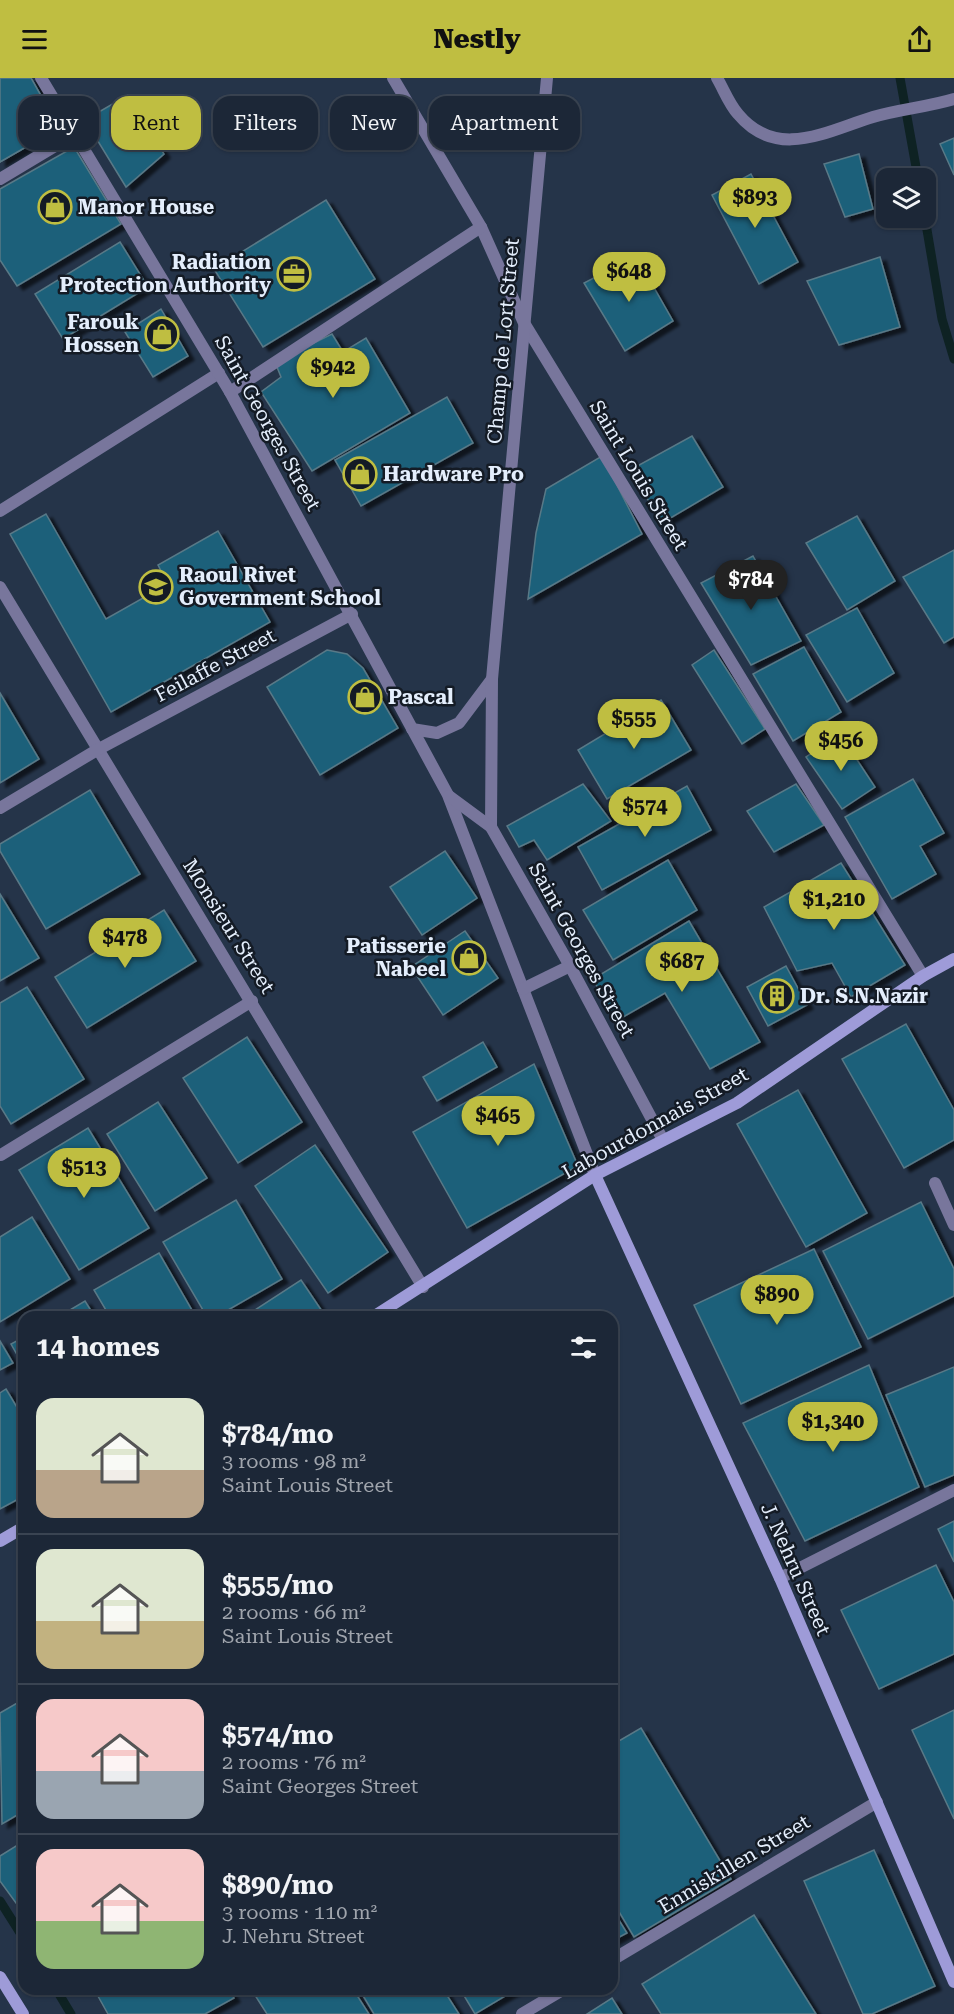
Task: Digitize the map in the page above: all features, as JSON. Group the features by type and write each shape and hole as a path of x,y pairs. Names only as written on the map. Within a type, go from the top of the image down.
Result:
{"main road":[{"name":"Labourdonnais Street","path":"383,1311 595,1175 737,1103 922,976 954,959"},
{"name":"J. Nehru Street","path":"595,1175 780,1578 954,1982"},
{"path":"0,1541 18,1530"},
{"path":"0,1977 23,2014"}],"street":[{"name":"Saint Georges Street","path":"41,78 52,96"},
{"name":"Saint Louis Street","path":"393,78 481,227 524,323 922,976"},
{"name":"Champ de Lort Street","path":"491,827 492,679 548,78"},
{"path":"717,78 736,112 751,128 768,136 792,140 814,137 874,116 953,100"},
{"path":"0,179 48,150"},
{"name":"Saint Georges Street","path":"85,150 230,392 448,795 595,1175"},
{"path":"230,392 481,227"},
{"path":"0,511 219,373"},
{"name":"Monsieur Street","path":"0,587 423,1287"},
{"name":"Feilaffe Street","path":"0,808 97,750 352,614"},
{"path":"412,729 437,733 459,723 492,679"},
{"name":"Saint Georges Street","path":"448,795 491,827 570,966 663,1140"},
{"path":"523,988 570,966"},
{"path":"1,1155 252,1001"},
{"path":"935,1183 954,1225"},
{"path":"780,1578 954,1490"},
{"name":"Enniskillen Street","path":"618,1956 877,1802"},
{"path":"522,2014 554,1995"}],"building":[{"path":"0,78 31,78 41,96 18,96 18,150 21,150 0,162"},
{"path":"0,78 31,78 41,96 18,96 18,150 21,150 0,162"},
{"path":"111,105 111,150 162,150 164,154 126,187 99,143 99,112"},
{"path":"954,138 954,175 940,144"},
{"name":"Manor House","path":"69,150 76,150 121,224 17,286 0,260 0,189"},
{"path":"859,154 873,209 845,217 824,164"},
{"path":"751,174 798,262 759,284 712,195"},
{"name":"Radiation Protection Authority","path":"326,200 375,279 263,347 214,269"},
{"path":"120,242 148,287 63,339 35,294"},
{"path":"636,256 673,321 625,351 584,283"},
{"path":"880,257 900,327 839,345 807,281"},
{"path":"161,309 188,356 153,377 125,332"},
{"path":"332,334 343,352 366,338 410,413 312,471 261,392 281,377 275,362"},
{"path":"447,397 473,443 361,506 335,460"},
{"path":"692,436 723,487 662,523 630,470"},
{"path":"602,456 642,534 528,599 536,533 546,489"},
{"path":"46,514 106,619 168,584 158,565 218,531 270,622 111,712 10,534"},
{"path":"857,516 895,581 847,610 806,543"},
{"path":"954,550 954,637 944,643 903,577"},
{"path":"753,556 801,641 751,665 701,583"},
{"path":"857,608 894,673 847,702 806,635"},
{"path":"804,647 841,712 793,741 753,674"},
{"path":"327,650 347,654 363,668 398,728 320,775 267,687"},
{"path":"714,650 765,729 742,744 692,665"},
{"path":"0,693 39,759 0,783"},
{"path":"661,700 691,750 607,799 578,750"},
{"path":"840,734 875,787 842,809 806,757"},
{"path":"913,779 944,833 920,846 936,874 892,899 845,817"},
{"path":"583,784 611,821 547,860 534,840 519,847 507,826"},
{"path":"796,784 824,825 774,852 747,811"},
{"path":"687,786 711,830 602,890 578,847"},
{"path":"90,790 140,874 46,929 0,851 0,844"},
{"path":"445,851 477,898 422,935 390,887"},
{"path":"668,860 697,910 613,960 583,910"},
{"path":"841,863 905,965 851,997 832,963 797,971 764,907"},
{"path":"0,894 39,958 0,981"},
{"path":"164,910 196,961 87,1028 55,977"},
{"path":"689,921 760,1042 710,1069 665,993 616,1021 593,979"},
{"path":"465,931 498,978 443,1015 411,967"},
{"name":"Dr. S.N.Nazir","path":"786,966 807,1005 768,1026 747,987"},
{"path":"27,987 84,1079 11,1124 0,1106 0,1003"},
{"path":"906,1024 954,1110 954,1140 904,1168 842,1059"},
{"path":"247,1037 302,1122 238,1163 183,1078"},
{"path":"483,1042 497,1067 437,1101 423,1077"},
{"path":"534,1064 578,1166 467,1228 413,1132"},
{"path":"798,1090 867,1213 806,1247 737,1124"},
{"path":"158,1102 207,1178 155,1211 107,1134"},
{"path":"88,1128 149,1228 79,1270 19,1170"},
{"path":"315,1145 388,1252 328,1293 255,1186"},
{"path":"236,1200 282,1279 226,1311 203,1311 163,1242"},
{"path":"921,1202 954,1269 954,1296 868,1339 823,1251"},
{"path":"32,1217 70,1279 0,1322 0,1237"},
{"path":"814,1249 861,1347 741,1404 694,1305"},
{"path":"159,1253 193,1311 106,1311 94,1290"},
{"path":"301,1280 322,1311 253,1311"},
{"path":"85,1301 91,1311 68,1311"},
{"path":"18,1340 18,1356 11,1344"},
{"path":"0,1341 13,1363 0,1370"},
{"path":"869,1365 919,1487 805,1541 743,1423"},
{"path":"954,1367 954,1475 925,1487 886,1395"},
{"path":"6,1389 18,1409 18,1499 0,1509 0,1393"},
{"path":"954,1521 954,1562 938,1529"},
{"path":"936,1565 954,1602 954,1654 879,1689 841,1610"},
{"path":"18,1702 18,1815 2,1824 0,1713"},
{"path":"954,1710 954,1819 912,1730"},
{"path":"641,1728 731,1879 634,1937 618,1910 618,1741"},
{"path":"18,1845 18,1906 0,1881 0,1856"},
{"path":"874,1850 935,1986 872,2014 863,2014 804,1881"},
{"path":"754,1915 816,2014 661,2014 642,1984"},
{"path":"618,1919 627,1933 618,1938"},
{"path":"97,1995 232,1995 234,1998 205,2014 108,2014"},
{"path":"255,1995 357,1995 369,2014 267,2014"},
{"path":"363,1995 447,1995 459,2014 374,2014"},
{"path":"464,1995 507,1995 475,2014"},
{"path":"612,1998 622,2014 587,2014"}],"waterway":[{"path":"900,78 916,168"},
{"path":"927,228 942,319 954,359"},
{"path":"0,1901 18,1930"},
{"path":"60,1995 71,2014"}],"place":[{"name":"Manor House","path":"55,207"},
{"name":"Radiation Protection Authority","path":"294,274"},
{"name":"Farouk Hossen","path":"162,334"},
{"name":"Hardware Pro","path":"360,474"},
{"name":"Raoul Rivet Government School","path":"156,587"},
{"name":"Pascal","path":"365,697"},
{"name":"Patisserie Nabeel","path":"469,958"},
{"name":"Dr. S.N.Nazir","path":"777,996"}]}
